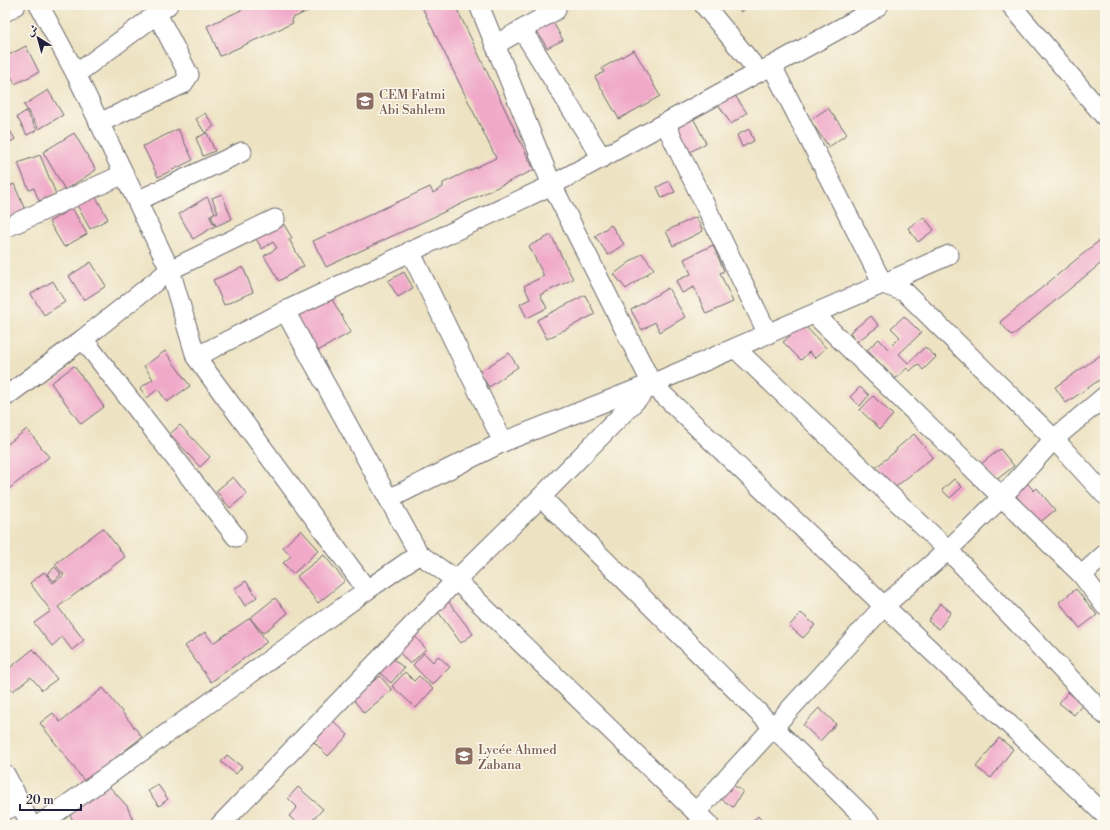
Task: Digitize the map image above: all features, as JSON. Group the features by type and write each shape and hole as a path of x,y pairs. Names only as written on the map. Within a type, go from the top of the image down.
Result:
{"street":[{"path":"5,12 16,5"},
{"path":"39,5 76,74 170,270 196,357 367,590"},
{"path":"479,5 552,185 652,384 1105,815"},
{"path":"496,45 556,10 552,5"},
{"path":"704,5 766,69 883,284 906,292 1054,439 1105,495"},
{"path":"1011,5 1105,117"},
{"path":"196,357 285,311 552,185 766,69 871,7"},
{"path":"76,74 163,10 189,74 183,84 99,123"},
{"path":"522,30 602,158"},
{"path":"665,123 768,334"},
{"path":"137,201 242,152"},
{"path":"5,228 124,174"},
{"path":"5,397 83,339 170,270 274,219"},
{"path":"410,252 503,442"},
{"path":"389,499 503,442 652,384 949,255"},
{"path":"285,311 419,554 456,580 702,819 773,727 884,606 948,550 1002,497 1054,439 1105,396"},
{"path":"814,314 1082,575 1105,606"},
{"path":"83,339 236,537"},
{"path":"735,348 948,550 1102,706"},
{"path":"220,825 456,580 542,497 652,384"},
{"path":"542,497 872,825"},
{"path":"39,825 419,554"},
{"path":"1082,575 1105,554"},
{"path":"5,774 13,807 30,825"}],"building":[{"path":"252,5 320,5 291,19 293,23 220,56 207,26"},
{"path":"421,5 455,5 534,170 326,267 313,241 430,187 433,193 443,187 443,183 496,158"},
{"path":"736,5 750,5 741,12"},
{"path":"549,15 563,40 547,48 533,24"},
{"path":"26,46 39,72 15,84 5,64 5,57"},
{"path":"634,50 660,96 619,119 595,77 604,72 602,68"},
{"path":"730,88 747,113 731,124 714,98"},
{"path":"48,90 63,115 39,129 24,105"},
{"path":"828,108 847,134 829,147 810,120"},
{"path":"26,111 37,130 27,135 17,117"},
{"path":"690,112 706,143 690,152 674,120"},
{"path":"205,113 214,126 205,133 196,119"},
{"path":"5,122 15,139 5,145"},
{"path":"178,129 193,160 158,177 143,146"},
{"path":"749,129 754,141 742,147 737,135"},
{"path":"74,133 96,170 65,190 43,152"},
{"path":"207,133 215,151 203,156 196,138"},
{"path":"40,155 56,194 39,201 34,188 29,190 18,163"},
{"path":"669,181 675,192 662,198 657,187"},
{"path":"14,184 25,210 5,219 5,188"},
{"path":"90,186 108,219 90,229 72,196"},
{"path":"222,194 232,219 216,226 211,216 218,213 212,198"},
{"path":"207,197 215,212 209,216 215,226 193,239 179,214"},
{"path":"72,208 87,234 64,247 49,222"},
{"path":"276,211 292,238 289,239 304,266 279,281 264,256 277,248 273,242 262,249 249,227"},
{"path":"696,217 703,231 673,246 666,231"},
{"path":"924,217 934,230 918,242 908,228"},
{"path":"611,225 624,244 608,255 595,236"},
{"path":"551,235 573,279 540,295 547,308 527,318 520,304 530,299 524,286 544,276 529,246"},
{"path":"1105,236 1105,260 1012,336 1000,322"},
{"path":"713,245 724,271 720,273 733,302 706,314 694,287 682,293 676,281 691,274 684,259"},
{"path":"642,253 654,269 626,289 614,274"},
{"path":"91,262 106,286 84,300 69,276"},
{"path":"243,267 253,292 224,305 213,280"},
{"path":"404,272 413,288 398,297 388,281"},
{"path":"53,281 65,302 44,315 31,294"},
{"path":"668,288 685,317 660,332 655,322 642,330 631,310"},
{"path":"326,289 351,332 316,352 292,310"},
{"path":"585,295 595,314 547,339 537,320"},
{"path":"871,316 879,326 856,342 850,332"},
{"path":"904,316 921,333 899,354 908,363 925,347 936,357 923,370 918,364 910,371 907,368 895,379 867,350 879,339 888,349 900,337 891,328"},
{"path":"803,324 826,348 815,358 809,352 801,360 783,342"},
{"path":"165,351 190,386 167,402 158,389 147,398 140,388 153,379 144,366"},
{"path":"1105,352 1105,376 1066,403 1055,387"},
{"path":"509,353 518,367 489,387 479,372"},
{"path":"74,366 104,407 81,424 51,383"},
{"path":"860,387 869,395 860,406 850,397"},
{"path":"873,396 893,415 880,429 860,410"},
{"path":"180,425 210,457 200,467 170,434"},
{"path":"27,429 49,457 5,492 5,446"},
{"path":"914,434 933,457 893,489 875,468"},
{"path":"1000,449 1014,466 995,481 981,464"},
{"path":"233,477 247,494 230,508 216,491"},
{"path":"1023,478 1034,491 1037,488 1055,510 1037,525 1019,503 1021,502 1010,488"},
{"path":"954,479 962,487 950,498 942,490"},
{"path":"103,528 125,557 58,607 84,640 72,650 62,637 52,646 34,623 51,611 30,583 44,572 53,583 64,575 55,564"},
{"path":"301,530 319,550 293,574 283,563 291,556 283,547"},
{"path":"324,555 345,581 318,603 297,576"},
{"path":"55,567 61,574 54,581 47,574"},
{"path":"246,581 257,597 245,606 234,589"},
{"path":"1076,589 1097,615 1080,628 1059,602"},
{"path":"444,596 473,634 461,643 433,605"},
{"path":"275,598 288,613 263,633 250,618"},
{"path":"940,603 951,612 939,629 928,621"},
{"path":"801,613 815,625 803,638 789,626"},
{"path":"250,618 267,642 211,682 185,646 205,632 213,643"},
{"path":"413,634 426,649 410,664 396,649"},
{"path":"33,649 57,679 42,690 31,677 13,691 5,681 5,672"},
{"path":"424,653 433,662 438,656 450,667 432,685 413,665"},
{"path":"392,658 404,668 391,683 379,672"},
{"path":"405,672 414,681 419,676 433,689 416,708 392,686"},
{"path":"380,676 392,690 364,713 352,698"},
{"path":"103,688 142,737 85,782 40,723 53,713 60,722"},
{"path":"1068,692 1083,704 1074,715 1059,703"},
{"path":"819,708 836,724 820,741 803,725"},
{"path":"329,717 348,735 328,756 309,737"},
{"path":"999,738 1013,749 991,778 976,767"},
{"path":"227,755 242,767 236,774 221,762"},
{"path":"728,782 743,791 733,807 718,797"},
{"path":"106,783 127,806 135,825 75,825 68,810"},
{"path":"158,785 168,799 159,806 148,791"},
{"path":"298,787 323,809 308,825 299,825 289,816 297,807 288,798"},
{"path":"758,816 765,825 748,825"}],"place":[{"name":"CEM Fatmi Abi Sahlem","path":"365,101"},
{"name":"Lycée Ahmed Zabana","path":"464,756"}]}
